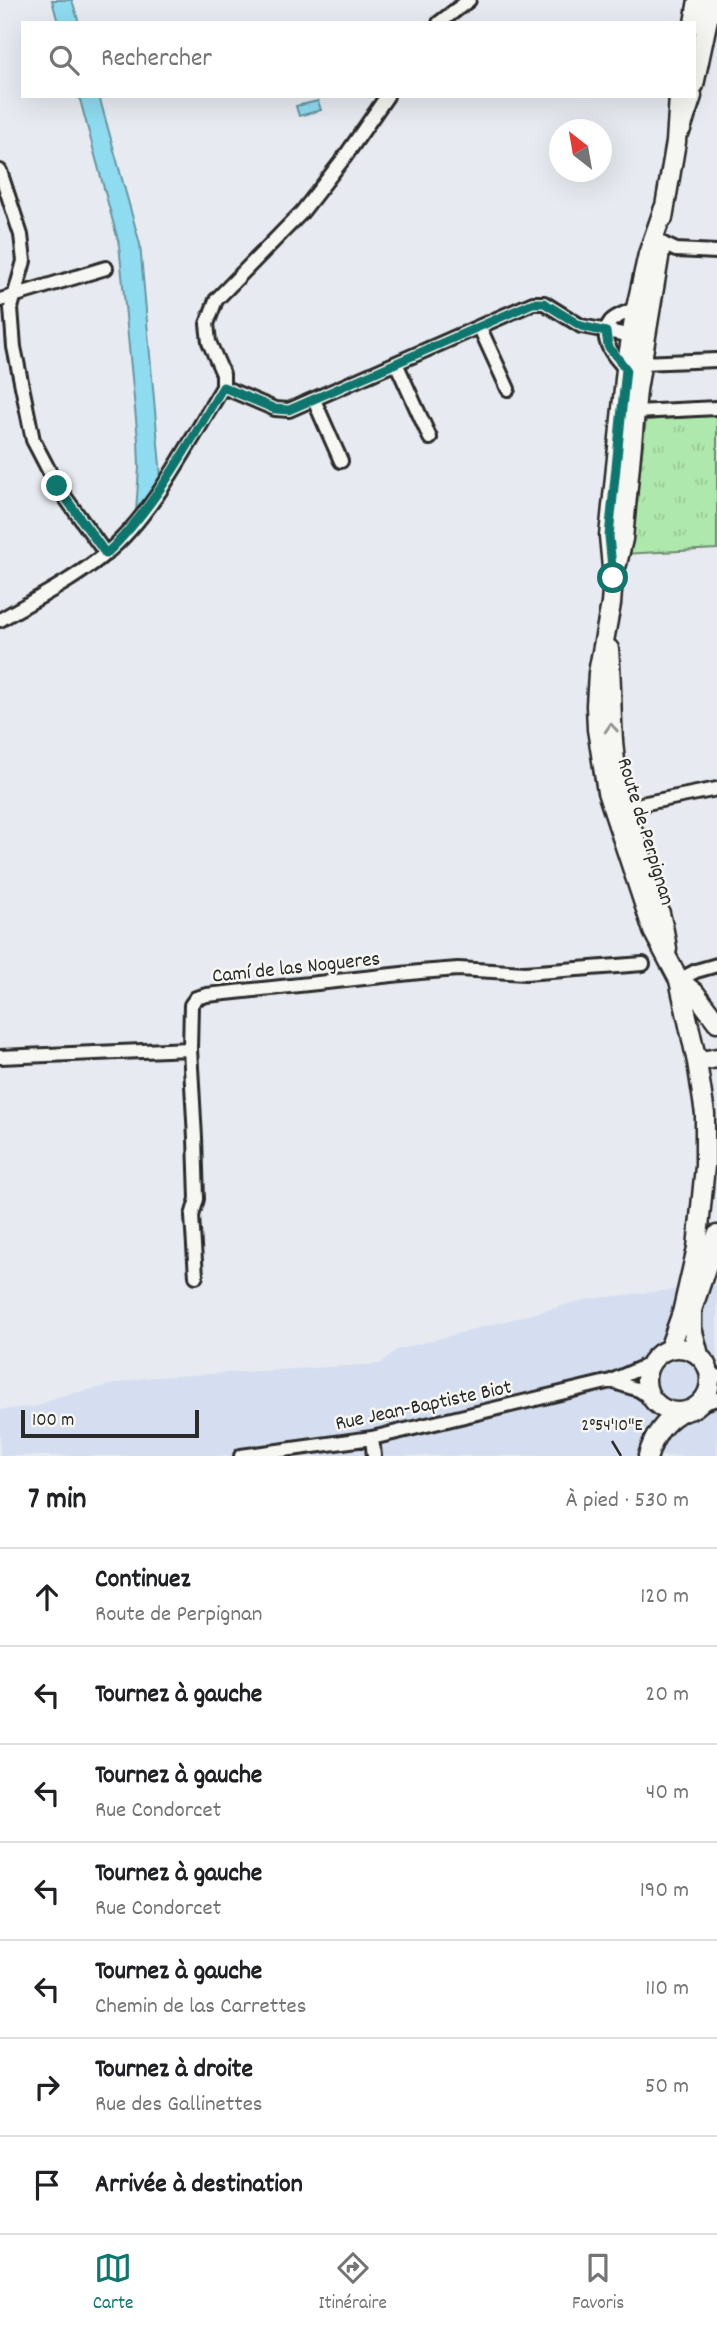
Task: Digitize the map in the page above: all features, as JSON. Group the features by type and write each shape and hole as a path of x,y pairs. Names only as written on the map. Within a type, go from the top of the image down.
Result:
{"main road":[{"path":"694,21 698,0"},
{"path":"696,76 712,0"},
{"name":"Route de Perpignan","path":"668,1349 682,1313 702,1211 705,1114 679,980 653,931 609,800 601,765 596,705 598,673 613,578 623,539 636,412 635,337 661,243 664,208 676,142 679,98"},
{"name":"Route de Perpignan","path":"676,142 691,98"},
{"name":"Route de Perpignan","path":"613,578 609,536 648,254 664,208"},
{"name":"Route de Perpignan","path":"607,629 614,755 626,807 664,925 669,960"},
{"name":"Route de Perpignan","path":"679,980 695,993 717,1022"},
{"path":"697,1062 717,1058"},
{"path":"645,1456 667,1420 709,1401 707,1395 713,1374 699,1355 692,1328 692,1310 717,1235"},
{"path":"679,1413 666,1411 653,1401 646,1387 646,1375 650,1364 668,1349 690,1350 699,1355"},
{"path":"645,1456 643,1448 653,1401"}],"street":[{"path":"442,21 469,0"},
{"path":"0,620 72,578 106,554 132,529 180,459 223,387 223,374 209,342 206,324 216,300 302,212 386,98"},
{"path":"0,171 21,235 24,261 11,308 14,347 33,440 57,486 106,554"},
{"path":"661,243 684,251 717,252"},
{"path":"0,300 106,268"},
{"path":"223,387 275,409 289,410 533,303 544,303 581,326 635,337 637,390"},
{"path":"642,312 612,320 606,332 608,346 634,366 717,360"},
{"path":"480,328 508,389"},
{"path":"396,363 430,438"},
{"path":"314,400 341,461"},
{"path":"636,412 717,408"},
{"path":"626,807 717,789"},
{"name":"Camí de las Nogueres","path":"190,1049 191,1005 196,998 207,995 458,969 525,973 643,964"},
{"path":"679,980 696,971 717,965"},
{"path":"0,1057 190,1049 197,1187 192,1216 196,1276"},
{"name":"Rue Jean-Baptiste Biot","path":"241,1456 372,1438 611,1381 650,1364"},
{"path":"611,1381 639,1390 653,1401"},
{"path":"372,1438 374,1456"}],"shaded area":[{"path":"717,1285 717,1456 0,1456 0,1410 38,1406 57,1397 141,1378 380,1364 396,1350 588,1299"}],"green space":[{"path":"717,415 717,549 622,554 630,552 646,420"}],"water":[{"path":"52,0 72,0 78,21 57,21"},
{"path":"80,98 100,98 140,244 161,477 136,512 138,440 119,244"},
{"path":"318,101 321,110 299,116 296,106"}],"route":[{"path":"57,486 106,554 132,529 180,459 223,387 275,409 289,410 533,303 544,303 581,326 606,332 608,346 626,369 609,536 613,578"}]}
